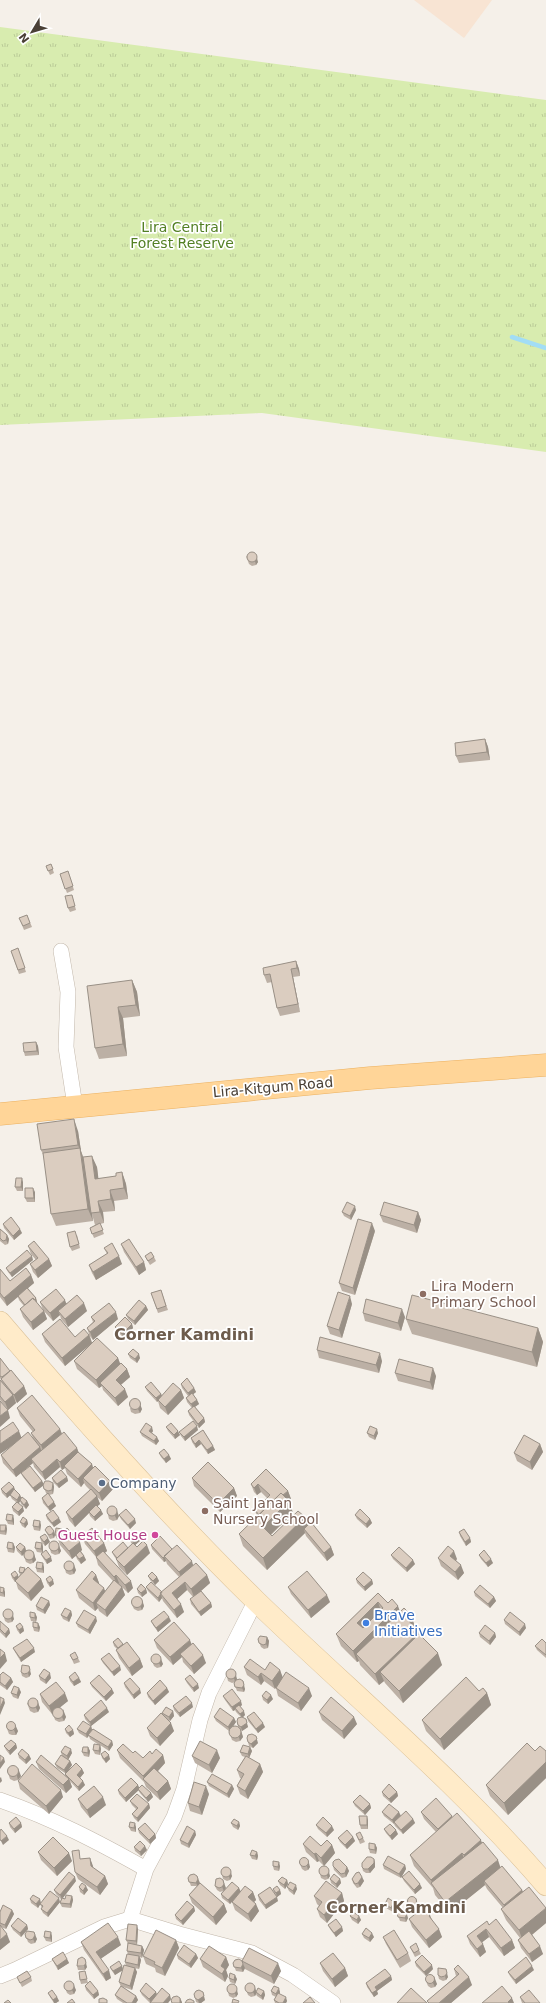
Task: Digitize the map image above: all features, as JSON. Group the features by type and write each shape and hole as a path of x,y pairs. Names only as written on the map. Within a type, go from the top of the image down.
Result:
{"main road":[{"name":"Lira-Kitgum Road","path":"0,1114 370,1078 546,1065"}],"street":[{"path":"61,951 68,992 66,1048 75,1106"},
{"path":"0,1322 135,1476 256,1600 482,1813 546,1885"},
{"path":"130,1919 146,1869 174,1817 184,1789 200,1720 209,1693 256,1600"},
{"path":"0,1800 53,1820 86,1836 146,1869"},
{"path":"0,1976 104,1927 130,1919 179,1934 252,1953 294,1976 333,2003"}],"shaded area":[{"path":"414,0 492,0 464,38"}],"green space":[{"name":"Lira Central Forest Reserve","path":"0,27 546,100 546,452 262,413 0,425"}],"building":[{"path":"250,552 254,552 257,557 254,562 250,562 247,559 247,555"},
{"path":"485,739 487,752 456,756 455,743"},
{"path":"51,864 53,869 48,871 46,866"},
{"path":"68,871 73,886 65,889 60,874"},
{"path":"72,895 75,906 68,908 65,896"},
{"path":"27,915 30,923 23,926 19,918"},
{"path":"18,948 25,968 18,970 11,951"},
{"path":"296,961 297,968 291,969 298,1004 277,1008 270,974 264,975 263,968"},
{"path":"132,980 136,1005 118,1007 123,1044 95,1048 87,986"},
{"path":"36,1042 37,1051 24,1052 23,1043"},
{"path":"74,1119 78,1145 41,1150 37,1124"},
{"path":"80,1148 88,1209 51,1214 43,1153"},
{"path":"92,1156 95,1179 116,1176 116,1173 122,1172 124,1188 110,1190 111,1199 98,1201 100,1212 91,1213 83,1157"},
{"path":"16,1178 22,1178 21,1187 15,1187"},
{"path":"25,1188 33,1188 34,1198 25,1198"},
{"path":"347,1202 355,1206 350,1216 342,1212"},
{"path":"384,1202 418,1212 414,1225 380,1215"},
{"path":"11,1217 20,1229 13,1236 3,1224"},
{"path":"358,1219 372,1223 353,1288 339,1283"},
{"path":"100,1223 103,1230 92,1234 90,1228"},
{"path":"0,1229 7,1235 6,1240 3,1241 0,1238"},
{"path":"75,1231 79,1244 70,1247 67,1233"},
{"path":"129,1239 144,1262 136,1267 121,1244"},
{"path":"34,1241 49,1259 35,1270 30,1264 38,1258 28,1246"},
{"path":"112,1243 119,1256 93,1272 89,1265 108,1253 104,1248"},
{"path":"27,1250 32,1256 10,1273 6,1268"},
{"path":"151,1252 154,1257 148,1261 145,1256"},
{"path":"26,1268 31,1275 4,1298 0,1293 0,1269 10,1281"},
{"path":"27,1288 36,1298 34,1300 33,1298 25,1305 18,1296"},
{"path":"56,1289 65,1300 50,1313 40,1302"},
{"path":"161,1290 166,1306 157,1309 151,1293"},
{"path":"338,1292 350,1296 339,1330 327,1326"},
{"path":"77,1295 84,1303 65,1319 58,1311"},
{"path":"412,1295 538,1328 532,1352 406,1319"},
{"path":"33,1298 44,1311 31,1322 20,1309"},
{"path":"366,1299 402,1309 398,1323 363,1313"},
{"path":"139,1300 146,1306 134,1321 126,1315"},
{"path":"109,1303 116,1312 90,1332 87,1328 95,1321 91,1317"},
{"path":"125,1317 132,1324 122,1334 115,1327"},
{"path":"60,1319 75,1337 84,1329 89,1335 62,1358 42,1334"},
{"path":"320,1337 380,1353 376,1365 317,1350"},
{"path":"97,1338 118,1358 96,1380 74,1361"},
{"path":"133,1349 139,1354 135,1359 128,1354"},
{"path":"0,1358 10,1371 2,1377 0,1376"},
{"path":"399,1359 433,1368 430,1382 395,1373"},
{"path":"121,1363 127,1369 116,1380 125,1389 115,1398 100,1383"},
{"path":"11,1370 24,1386 14,1395 1,1379"},
{"path":"187,1378 194,1388 188,1393 181,1384"},
{"path":"0,1380 13,1395 5,1402 0,1396"},
{"path":"151,1382 161,1394 156,1398 145,1387"},
{"path":"173,1383 181,1390 165,1407 158,1400"},
{"path":"192,1393 197,1400 191,1404 186,1398"},
{"path":"32,1395 60,1429 41,1445 31,1433 35,1430 17,1408"},
{"path":"133,1399 137,1399 139,1400 139,1408 133,1409 130,1406 130,1402"},
{"path":"0,1401 8,1410 0,1416"},
{"path":"194,1406 204,1418 198,1424 188,1411"},
{"path":"193,1421 197,1426 184,1437 179,1432"},
{"path":"13,1422 19,1431 0,1444 0,1431"},
{"path":"146,1423 152,1427 149,1431 157,1437 154,1441 140,1432"},
{"path":"171,1423 178,1431 174,1435 166,1427"},
{"path":"370,1426 377,1429 374,1436 367,1433"},
{"path":"203,1430 213,1446 207,1450 199,1440 195,1444 191,1438"},
{"path":"28,1432 40,1447 13,1470 1,1455"},
{"path":"64,1432 77,1448 60,1462 57,1459 42,1472 31,1459"},
{"path":"524,1435 540,1444 530,1462 514,1453"},
{"path":"164,1449 169,1455 164,1459 159,1453"},
{"path":"78,1452 92,1464 78,1479 64,1466"},
{"path":"208,1462 234,1488 218,1504 192,1478"},
{"path":"30,1466 42,1481 33,1488 21,1473"},
{"path":"95,1466 110,1481 99,1493 83,1478"},
{"path":"266,1469 288,1491 283,1495 281,1493 259,1515 255,1510 270,1495 258,1484 254,1488 251,1484"},
{"path":"61,1470 67,1477 57,1484 52,1478"},
{"path":"45,1481 53,1483 52,1490 48,1491 44,1489 43,1485"},
{"path":"9,1482 14,1487 6,1494 1,1489"},
{"path":"14,1489 20,1495 17,1500 10,1495"},
{"path":"91,1489 97,1496 72,1519 66,1512"},
{"path":"48,1493 54,1502 48,1507 42,1498"},
{"path":"281,1493 289,1501 263,1527 272,1536 298,1511 305,1517 263,1558 239,1534"},
{"path":"22,1497 27,1501 24,1505 20,1500"},
{"path":"17,1502 23,1507 18,1512 12,1507"},
{"path":"96,1505 101,1510 94,1517 89,1512"},
{"path":"110,1506 114,1506 116,1507 116,1515 110,1516 107,1513 107,1509"},
{"path":"126,1509 135,1519 128,1525 119,1515"},
{"path":"360,1509 370,1519 366,1524 355,1515"},
{"path":"53,1510 59,1518 52,1523 46,1515"},
{"path":"7,1514 13,1515 12,1521 6,1520"},
{"path":"23,1517 27,1520 24,1524 20,1522"},
{"path":"34,1520 40,1521 39,1527 33,1526"},
{"path":"311,1522 331,1547 324,1553 304,1529"},
{"path":"0,1525 6,1525 5,1531 0,1531"},
{"path":"50,1526 54,1531 49,1535 45,1530"},
{"path":"56,1528 62,1529 62,1533 60,1535 55,1535"},
{"path":"67,1528 80,1542 69,1551 57,1537"},
{"path":"92,1528 104,1543 94,1551 82,1536"},
{"path":"464,1529 470,1538 465,1542 459,1532"},
{"path":"135,1531 139,1536 133,1542 128,1537"},
{"path":"45,1534 48,1538 44,1542 40,1537"},
{"path":"160,1536 172,1549 163,1558 151,1545"},
{"path":"52,1541 56,1541 58,1542 58,1550 52,1551 49,1548 49,1544"},
{"path":"143,1541 147,1545 124,1567 116,1559 133,1543 137,1547"},
{"path":"8,1542 13,1543 13,1549 7,1548"},
{"path":"36,1542 42,1543 41,1549 35,1548"},
{"path":"123,1542 128,1548 117,1558 112,1552"},
{"path":"20,1543 25,1547 21,1552 16,1547"},
{"path":"177,1545 192,1561 179,1572 164,1556"},
{"path":"448,1546 454,1551 450,1556 461,1565 455,1572 438,1558"},
{"path":"399,1547 413,1560 406,1568 391,1555"},
{"path":"27,1550 31,1550 33,1551 33,1559 27,1560 24,1557 24,1553"},
{"path":"46,1550 51,1557 46,1560 41,1554"},
{"path":"484,1550 491,1559 486,1563 479,1555"},
{"path":"80,1551 84,1556 79,1559 76,1555"},
{"path":"103,1551 131,1581 125,1585 116,1575 114,1577 96,1557"},
{"path":"67,1561 71,1561 73,1562 73,1570 67,1571 64,1568 64,1564"},
{"path":"37,1562 43,1563 42,1569 36,1568"},
{"path":"196,1563 207,1575 191,1589 185,1582 172,1593 181,1604 174,1610 160,1593"},
{"path":"20,1567 25,1568 23,1573 19,1572"},
{"path":"28,1567 41,1579 28,1593 15,1581"},
{"path":"15,1571 18,1575 14,1578 11,1574"},
{"path":"92,1571 96,1575 93,1579 104,1588 93,1603 76,1590"},
{"path":"307,1571 327,1595 308,1610 288,1587"},
{"path":"152,1572 157,1577 153,1581 148,1576"},
{"path":"363,1572 372,1580 364,1587 356,1579"},
{"path":"50,1576 53,1580 49,1583 46,1579"},
{"path":"114,1580 122,1587 105,1610 96,1603"},
{"path":"151,1582 162,1592 158,1598 146,1587"},
{"path":"141,1584 146,1589 141,1593 137,1589"},
{"path":"480,1585 494,1597 488,1604 474,1592"},
{"path":"0,1587 4,1588 3,1593 0,1592"},
{"path":"201,1591 211,1603 199,1612 190,1599"},
{"path":"378,1593 388,1603 392,1599 398,1606 353,1651 336,1634","holes":["378,1602 383,1608 363,1628 357,1623"]},
{"path":"41,1597 49,1601 43,1610 36,1606"},
{"path":"135,1597 139,1597 141,1598 141,1606 135,1607 132,1604 132,1600"},
{"path":"65,1608 71,1611 67,1618 61,1615"},
{"path":"404,1608 411,1615 407,1619 419,1632 375,1674 356,1654"},
{"path":"8,1609 13,1614 8,1619 3,1614"},
{"path":"84,1610 96,1617 88,1630 76,1623"},
{"path":"164,1611 169,1617 156,1628 151,1621"},
{"path":"30,1612 35,1613 35,1618 30,1617"},
{"path":"510,1612 525,1624 519,1632 504,1620"},
{"path":"0,1621 9,1629 5,1634 0,1629"},
{"path":"33,1622 38,1623 38,1628 33,1627"},
{"path":"174,1622 190,1640 170,1657 154,1640"},
{"path":"20,1623 23,1627 19,1630 16,1626"},
{"path":"485,1625 495,1633 489,1641 479,1633"},
{"path":"419,1634 438,1653 399,1691 380,1672"},
{"path":"260,1636 267,1637 266,1644 263,1645 259,1643 258,1639"},
{"path":"118,1638 123,1644 118,1648 113,1642"},
{"path":"27,1639 34,1648 20,1658 13,1648"},
{"path":"542,1639 546,1643 546,1655 535,1646"},
{"path":"127,1642 140,1659 129,1668 116,1650"},
{"path":"193,1643 203,1655 191,1666 180,1654"},
{"path":"0,1649 5,1653 0,1658"},
{"path":"75,1652 78,1658 73,1660 70,1655"},
{"path":"109,1653 120,1666 112,1672 101,1659"},
{"path":"156,1654 161,1659 156,1664 151,1659"},
{"path":"250,1659 265,1670 270,1662 280,1670 272,1681 261,1673 258,1677 244,1667"},
{"path":"22,1665 29,1666 30,1670 28,1673 24,1674 21,1672"},
{"path":"44,1669 50,1673 45,1680 39,1676"},
{"path":"231,1669 236,1674 231,1679 226,1674"},
{"path":"3,1672 11,1678 5,1686 0,1682 0,1675"},
{"path":"75,1672 79,1678 73,1682 69,1677"},
{"path":"286,1672 309,1688 298,1703 276,1688"},
{"path":"99,1675 112,1689 104,1697 90,1683"},
{"path":"190,1675 198,1684 193,1688 185,1679"},
{"path":"466,1677 479,1691 483,1688 487,1693 440,1739 422,1720"},
{"path":"130,1678 140,1689 133,1695 124,1683"},
{"path":"240,1679 243,1681 244,1685 242,1688 235,1687 234,1683 236,1680"},
{"path":"160,1680 167,1688 153,1701 147,1693"},
{"path":"56,1682 65,1693 49,1706 40,1694"},
{"path":"14,1686 19,1688 17,1695 11,1693"},
{"path":"232,1689 241,1701 232,1707 223,1696"},
{"path":"266,1691 271,1695 267,1700 262,1696"},
{"path":"186,1696 192,1703 179,1713 173,1706"},
{"path":"0,1697 4,1699 0,1708"},
{"path":"331,1697 354,1717 342,1731 319,1712"},
{"path":"31,1698 35,1698 37,1699 37,1707 31,1708 28,1705 28,1701"},
{"path":"101,1700 107,1708 90,1722 84,1715"},
{"path":"239,1705 244,1711 240,1714 235,1708"},
{"path":"58,1707 62,1709 64,1713 62,1717 58,1719 54,1717 52,1713 54,1709"},
{"path":"166,1707 173,1711 169,1717 162,1713"},
{"path":"220,1708 234,1718 228,1727 214,1717"},
{"path":"254,1712 263,1723 256,1729 247,1717"},
{"path":"161,1713 171,1723 157,1738 147,1728"},
{"path":"242,1717 246,1719 247,1723 241,1727 238,1725 237,1721 238,1718"},
{"path":"11,1721 16,1726 11,1731 6,1726"},
{"path":"83,1721 91,1726 86,1734 77,1729"},
{"path":"69,1725 73,1730 68,1733 65,1729"},
{"path":"235,1726 239,1728 241,1732 239,1736 235,1738 231,1736 229,1732 231,1728"},
{"path":"93,1729 112,1741 108,1747 88,1735"},
{"path":"252,1734 256,1736 257,1739 251,1744 248,1742 247,1738 248,1735"},
{"path":"11,1740 16,1744 9,1751 4,1746"},
{"path":"200,1741 217,1750 209,1765 192,1756"},
{"path":"527,1743 535,1751 540,1746 546,1751 546,1762 504,1803 486,1785"},
{"path":"94,1744 100,1745 99,1751 93,1750"},
{"path":"123,1744 133,1753 135,1751 143,1758 150,1751 152,1754 156,1749 163,1755 143,1776 117,1750"},
{"path":"243,1745 250,1747 248,1754 240,1752"},
{"path":"65,1746 71,1749 67,1756 61,1752"},
{"path":"83,1747 88,1747 88,1753 82,1752"},
{"path":"22,1749 29,1755 25,1760 18,1754"},
{"path":"105,1751 109,1755 104,1759 101,1754"},
{"path":"0,1755 4,1758 0,1763"},
{"path":"41,1755 69,1779 63,1785 36,1762"},
{"path":"61,1755 70,1761 64,1770 55,1764"},
{"path":"246,1756 260,1764 245,1791 237,1786 244,1774 237,1770"},
{"path":"76,1763 82,1769 77,1775 83,1781 78,1787 65,1774"},
{"path":"32,1764 61,1790 46,1806 18,1781"},
{"path":"13,1765 17,1767 19,1771 17,1775 13,1777 9,1775 7,1771 9,1767"},
{"path":"154,1768 168,1781 157,1792 143,1779"},
{"path":"212,1774 232,1785 227,1794 207,1782"},
{"path":"131,1778 138,1785 125,1798 118,1790"},
{"path":"194,1782 206,1786 199,1807 188,1803"},
{"path":"389,1784 397,1792 389,1799 382,1792"},
{"path":"142,1785 151,1793 146,1798 138,1789"},
{"path":"94,1786 103,1797 87,1810 78,1799"},
{"path":"137,1794 149,1804 137,1818 132,1814 138,1808 130,1801"},
{"path":"360,1795 370,1804 363,1811 353,1802"},
{"path":"436,1798 452,1816 438,1829 421,1812"},
{"path":"389,1804 399,1812 392,1820 382,1812"},
{"path":"406,1811 413,1819 401,1830 394,1822"},
{"path":"457,1813 481,1840 464,1855 462,1853 431,1880 410,1855"},
{"path":"359,1816 367,1816 367,1825 360,1825"},
{"path":"16,1817 21,1823 14,1829 9,1823"},
{"path":"323,1817 332,1826 326,1833 316,1825"},
{"path":"234,1819 239,1822 237,1826 231,1823"},
{"path":"130,1822 135,1823 134,1828 129,1827"},
{"path":"145,1823 155,1834 149,1840 138,1829"},
{"path":"390,1824 396,1830 390,1836 384,1829"},
{"path":"187,1826 195,1831 188,1844 180,1840"},
{"path":"1,1829 7,1836 1,1841 0,1831"},
{"path":"347,1830 353,1837 345,1845 338,1838"},
{"path":"360,1832 363,1838 359,1840 356,1834"},
{"path":"310,1836 321,1846 327,1840 332,1845 321,1858 303,1844"},
{"path":"53,1837 69,1853 54,1868 38,1852"},
{"path":"140,1841 145,1846 140,1852 134,1847"},
{"path":"483,1842 498,1860 445,1902 431,1883"},
{"path":"369,1843 375,1844 375,1850 369,1849"},
{"path":"79,1850 80,1859 90,1858 91,1866 105,1876 97,1887 75,1872 72,1851"},
{"path":"252,1850 257,1852 255,1856 250,1855"},
{"path":"388,1856 405,1865 399,1874 383,1865"},
{"path":"304,1857 309,1862 304,1867 299,1862"},
{"path":"367,1857 374,1859 374,1863 368,1869 364,1869 362,1867 362,1863"},
{"path":"339,1859 347,1867 345,1873 341,1874 333,1866 333,1862"},
{"path":"273,1861 279,1862 278,1867 273,1866"},
{"path":"324,1866 329,1871 324,1876 319,1871"},
{"path":"502,1866 522,1890 504,1905 484,1881"},
{"path":"226,1867 231,1872 226,1877 221,1872"},
{"path":"409,1871 420,1884 414,1890 402,1877"},
{"path":"69,1872 75,1877 60,1895 54,1890"},
{"path":"359,1872 362,1877 358,1883 355,1884 352,1879 356,1873"},
{"path":"194,1874 198,1879 196,1883 189,1882 188,1878 190,1875"},
{"path":"334,1874 340,1879 336,1884 330,1879"},
{"path":"282,1877 287,1880 284,1885 278,1881"},
{"path":"220,1878 223,1880 224,1884 219,1888 215,1886 216,1879"},
{"path":"326,1881 342,1893 324,1915 317,1909 322,1902 314,1896"},
{"path":"232,1882 239,1888 228,1900 221,1894"},
{"path":"290,1882 296,1885 293,1891 287,1887"},
{"path":"82,1883 86,1886 83,1891 79,1887"},
{"path":"200,1883 224,1904 213,1917 189,1895"},
{"path":"245,1886 253,1892 248,1897 256,1904 248,1914 232,1902"},
{"path":"277,1886 280,1890 276,1893 273,1889"},
{"path":"270,1887 277,1897 265,1905 258,1895"},
{"path":"529,1887 546,1908 519,1930 501,1909"},
{"path":"50,1891 59,1898 47,1913 41,1909 43,1906 40,1904"},
{"path":"33,1895 40,1899 36,1904 30,1899"},
{"path":"66,1895 72,1896 70,1904 60,1903 62,1898 65,1899"},
{"path":"412,1896 417,1901 412,1906 407,1901"},
{"path":"388,1898 394,1902 391,1908 385,1904"},
{"path":"187,1901 194,1907 181,1921 175,1915"},
{"path":"3,1905 12,1910 5,1925 0,1923 0,1912"},
{"path":"424,1907 439,1929 426,1940 409,1919"},
{"path":"402,1909 406,1911 407,1914 405,1918 398,1917 397,1913"},
{"path":"353,1912 359,1916 357,1920 350,1916"},
{"path":"18,1918 27,1925 20,1933 11,1926"},
{"path":"336,1919 342,1927 334,1933 328,1925"},
{"path":"496,1919 512,1940 501,1948 486,1929 477,1936 483,1944 477,1949 467,1936 487,1921 489,1925"},
{"path":"108,1923 118,1937 96,1952 109,1970 103,1974 81,1942"},
{"path":"128,1924 137,1925 136,1941 126,1940"},
{"path":"0,1925 7,1934 0,1940"},
{"path":"366,1928 372,1933 369,1938 362,1934"},
{"path":"156,1930 176,1940 162,1968 154,1964 155,1962 143,1956"},
{"path":"394,1930 408,1953 397,1960 383,1937"},
{"path":"27,1931 34,1932 35,1935 33,1939 30,1940 26,1938 25,1934"},
{"path":"45,1931 51,1932 50,1938 44,1937"},
{"path":"529,1931 540,1946 529,1954 518,1940"},
{"path":"128,1943 142,1946 141,1953 127,1951"},
{"path":"416,1943 419,1950 414,1953 410,1947"},
{"path":"184,1945 196,1954 189,1964 177,1955"},
{"path":"209,1946 226,1957 221,1966 225,1969 222,1974 200,1959"},
{"path":"249,1948 278,1963 271,1976 242,1961"},
{"path":"63,1952 67,1959 57,1966 52,1959"},
{"path":"333,1953 345,1968 332,1979 320,1963"},
{"path":"127,1954 139,1956 138,1965 125,1962"},
{"path":"422,1955 432,1965 424,1972 415,1962"},
{"path":"82,1957 85,1959 86,1963 84,1966 77,1966 78,1959"},
{"path":"526,1957 532,1966 515,1980 508,1972"},
{"path":"239,1959 243,1964 241,1968 234,1967 233,1963 235,1960"},
{"path":"119,1961 122,1966 113,1971 110,1967"},
{"path":"124,1965 135,1968 130,1986 119,1982"},
{"path":"458,1965 469,1977 439,2003 429,2003 427,2001 459,1974 454,1969"},
{"path":"438,1968 446,1969 447,1973 445,1976 441,1977 438,1975"},
{"path":"385,1969 391,1976 375,1987 377,1990 372,1993 366,1983"},
{"path":"27,1971 31,1977 20,1983 17,1977"},
{"path":"85,1971 87,1979 80,1980 79,1972"},
{"path":"230,1973 235,1975 234,1980 229,1978"},
{"path":"430,1974 435,1979 430,1984 425,1979"},
{"path":"69,1981 74,1986 69,1991 64,1986"},
{"path":"90,1981 98,1991 93,1995 85,1986"},
{"path":"146,1983 156,1992 149,1999 140,1991"},
{"path":"250,1983 255,1988 250,1993 245,1988"},
{"path":"232,1984 237,1989 232,1994 227,1989"},
{"path":"121,1986 136,1996 132,2003 127,2003 115,1995"},
{"path":"274,1986 279,1988 276,1994 271,1991"},
{"path":"502,1986 512,1998 508,2002 509,2003 482,2003"},
{"path":"162,1988 170,1995 163,2003 150,2003"},
{"path":"258,1988 264,1991 261,1996 256,1992"},
{"path":"411,1988 427,2003 397,2003"},
{"path":"52,1990 57,1997 53,2000 48,1993"},
{"path":"199,1990 203,1992 204,1996 198,2000 195,1998 194,1994"},
{"path":"529,1990 540,2003 525,2003 520,1997"},
{"path":"278,1993 286,1997 283,2003 279,2003 274,2000"},
{"path":"177,1996 180,1998 180,2003 172,2003 171,2000 173,1997"},
{"path":"310,1997 315,2003 303,2003"},
{"path":"103,1998 107,2000 107,2003 99,2003 99,1999"},
{"path":"72,1999 75,2003 67,2003"},
{"path":"190,1999 194,2001 194,2003 185,2003 187,2000"},
{"path":"233,1999 239,2001 238,2003 232,2003"},
{"path":"8,2000 11,2003 4,2003"}],"waterway":[{"path":"512,337 546,348"}],"place":[{"name":"Lira Modern Primary School","path":"423,1294"},
{"name":"Company","path":"102,1483"},
{"name":"Saint Janan Nursery School","path":"205,1511"},
{"name":"Guest House","path":"155,1535"},
{"name":"Brave Initiatives","path":"366,1623"}],"district":[{"name":"Corner Kamdini","path":"184,1334"},
{"name":"Corner Kamdini","path":"396,1907"}]}
